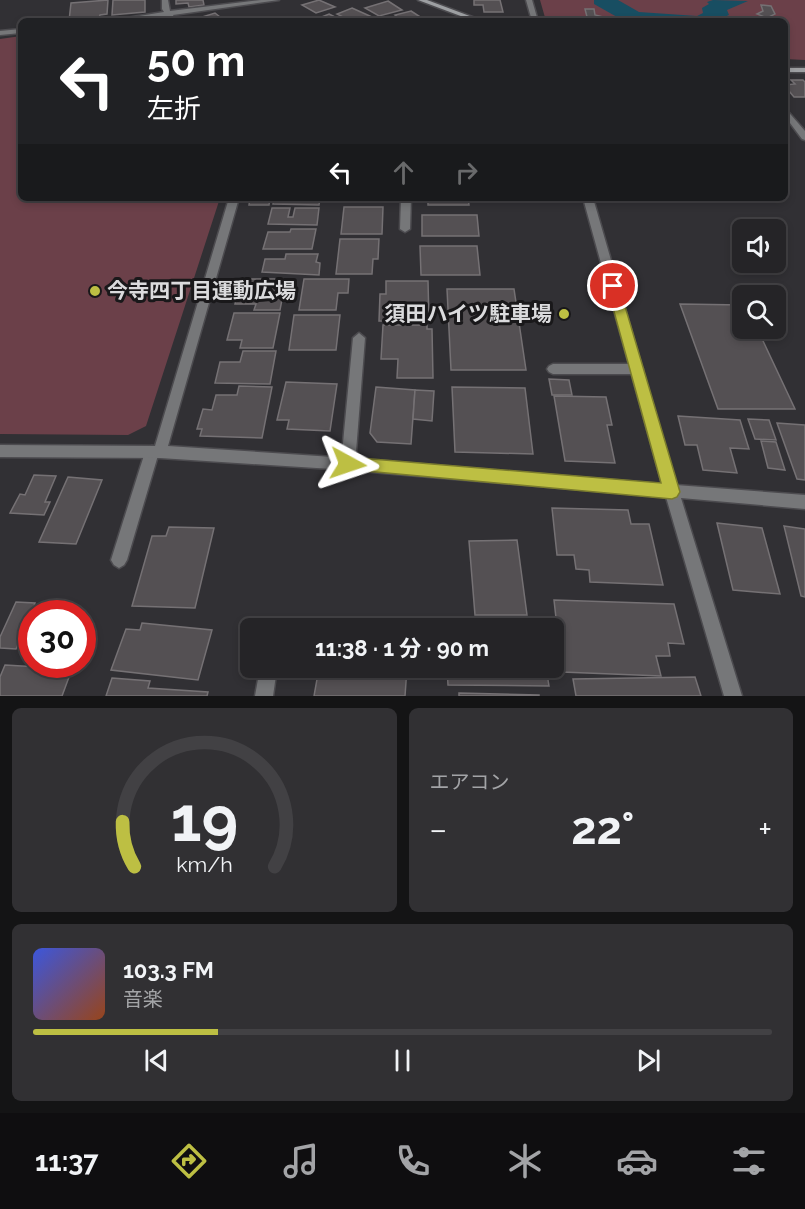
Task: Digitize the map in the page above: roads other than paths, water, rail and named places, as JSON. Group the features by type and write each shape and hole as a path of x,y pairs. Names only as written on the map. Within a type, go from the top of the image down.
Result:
{"street":[{"path":"165,0 168,15 171,18"},
{"path":"140,18 276,0"},
{"path":"421,0 472,18"},
{"path":"530,0 535,18"},
{"path":"0,33 18,31"},
{"path":"788,70 805,70"},
{"path":"788,114 805,137"},
{"path":"119,560 156,452 233,201"},
{"path":"405,229 406,201"},
{"path":"589,201 733,696"},
{"path":"348,464 359,338"},
{"path":"553,369 637,369"},
{"path":"0,451 156,452 348,464 805,502"},
{"path":"264,696 267,678"}],"water":[{"path":"594,0 618,0 639,12 697,16 703,13 702,8 709,4 707,2 713,0 748,1 727,10 729,15 722,18 617,17 594,4"}],"place":[{"name":"今寺四丁目運動広場","path":"95,291"},
{"name":"須田ハイツ駐車場","path":"564,314"}]}
